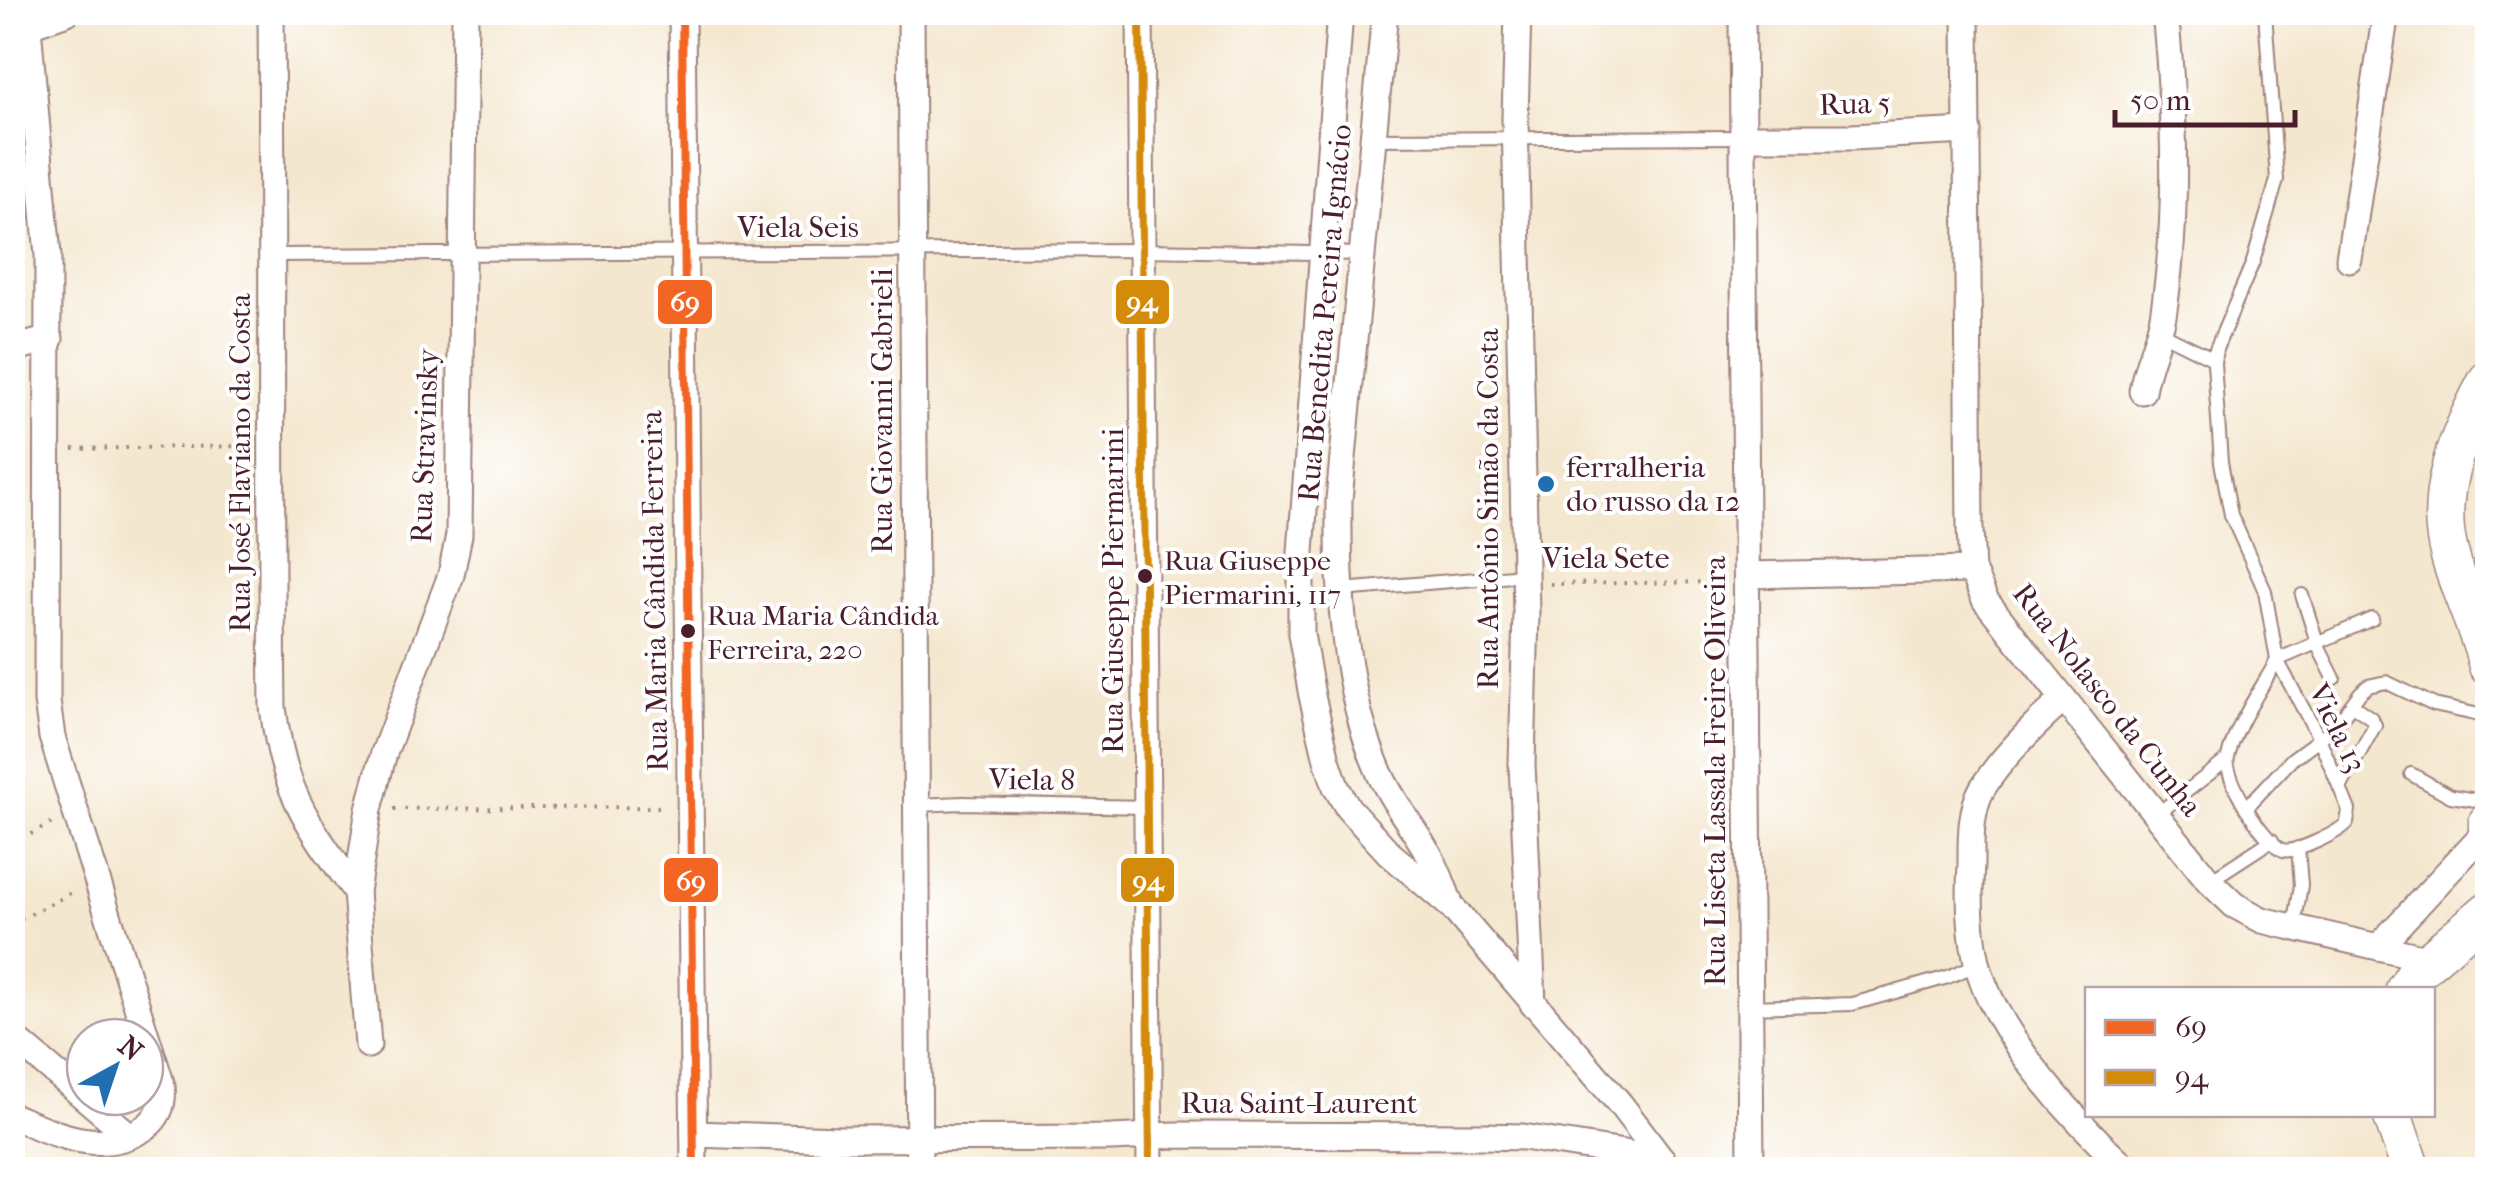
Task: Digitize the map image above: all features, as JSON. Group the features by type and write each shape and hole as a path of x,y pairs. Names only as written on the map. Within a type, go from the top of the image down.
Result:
{"street":[{"path":"12,1116 72,1139 106,1143 151,1123 164,1100 74,812 52,737 47,702 48,256 21,23 67,12"},
{"name":"Rua José Flaviano da Costa","path":"271,12 273,707 289,789 313,832 356,892"},
{"name":"Rua Stravinsky","path":"368,1045 356,892 369,809 384,753 451,575 458,535 465,12"},
{"name":"Rua Maria Cândida Ferreira","path":"682,12 694,1170"},
{"name":"Rua Giovanni Gabrieli","path":"911,12 919,1170"},
{"name":"Rua Giuseppe Piermarini","path":"1140,12 1150,1170"},
{"name":"Rua Benedita Pereira Ignácio","path":"1340,12 1301,552 1301,634 1312,696 1336,787 1348,808 1389,853 1452,907"},
{"name":"Rua Benedita Pereira Ignácio","path":"1385,12 1339,500 1342,590 1351,664 1368,742 1386,787 1432,861 1452,907"},
{"name":"Rua Antônio Simão da Costa","path":"1518,12 1515,138 1525,579 1522,764 1533,1004"},
{"name":"Rua Liseta Lassala Freire Oliveira","path":"1742,12 1751,1170"},
{"name":"Rua Nolasco da Cunha","path":"1966,12 1972,570 1984,600 2209,881 2234,906 2294,928 2430,959"},
{"path":"2142,391 2159,332 2167,274 2173,159 2164,12"},
{"path":"2349,259 2386,12"},
{"name":"Rua 5","path":"1743,138 1968,131"},
{"path":"12,349 50,339"},
{"path":"2488,380 2456,446 2444,507 2449,554 2488,666"},
{"path":"1748,578 1972,570"},
{"path":"2064,699 1998,769 1977,802 1971,842 1970,899 1978,964 1995,1005 2053,1093 2128,1170"},
{"path":"2380,945 2487,833 2488,822"},
{"path":"1452,907 1620,1104 1666,1164"},
{"path":"2407,987 2430,959 2488,911"},
{"path":"12,1036 129,1135"},
{"path":"2393,1117 2411,1170"},
{"name":"Rua Saint-Laurent","path":"694,1134 919,1139 1523,1137 1666,1164"}],"lane":[{"path":"2159,332 2214,359 2274,199 2265,12"},
{"path":"1374,139 1743,138"},
{"name":"Viela Seis","path":"273,255 1144,250 1323,250 1363,254"},
{"name":"Viela 13","path":"2214,359 2226,497 2264,591 2277,660 2320,740 2349,810 2347,822 2336,833 2298,848"},
{"path":"1342,590 1525,579"},
{"path":"2302,595 2334,678"},
{"path":"2156,814 2227,760 2277,660 2372,619"},
{"path":"2246,808 2292,759 2320,740 2364,690 2386,682 2434,705 2488,717"},
{"path":"2340,788 2374,725 2371,718 2352,705"},
{"path":"2227,760 2231,783 2246,808 2284,850 2298,848 2301,885 2294,928"},
{"path":"2410,774 2451,796 2488,802"},
{"name":"Viela 8","path":"916,805 1147,807"},
{"path":"2209,881 2272,840"},
{"path":"1749,1006 1872,1001 1978,964"}],"path":[{"path":"48,449 270,446"},
{"name":"Viela Sete","path":"1525,579 1748,578"},
{"path":"369,809 689,807"},
{"path":"12,844 74,812"},
{"path":"12,924 95,880"}],"transit line":[{"name":"69","path":"682,12 694,1170"},
{"name":"94","path":"1140,12 1150,1170"}],"place":[{"name":"ferralheria do russo da 12","path":"1546,484"},
{"name":"Rua Giuseppe Piermarini, 117","path":"1145,576"},
{"name":"Rua Maria Cândida Ferreira, 220","path":"688,631"}]}
